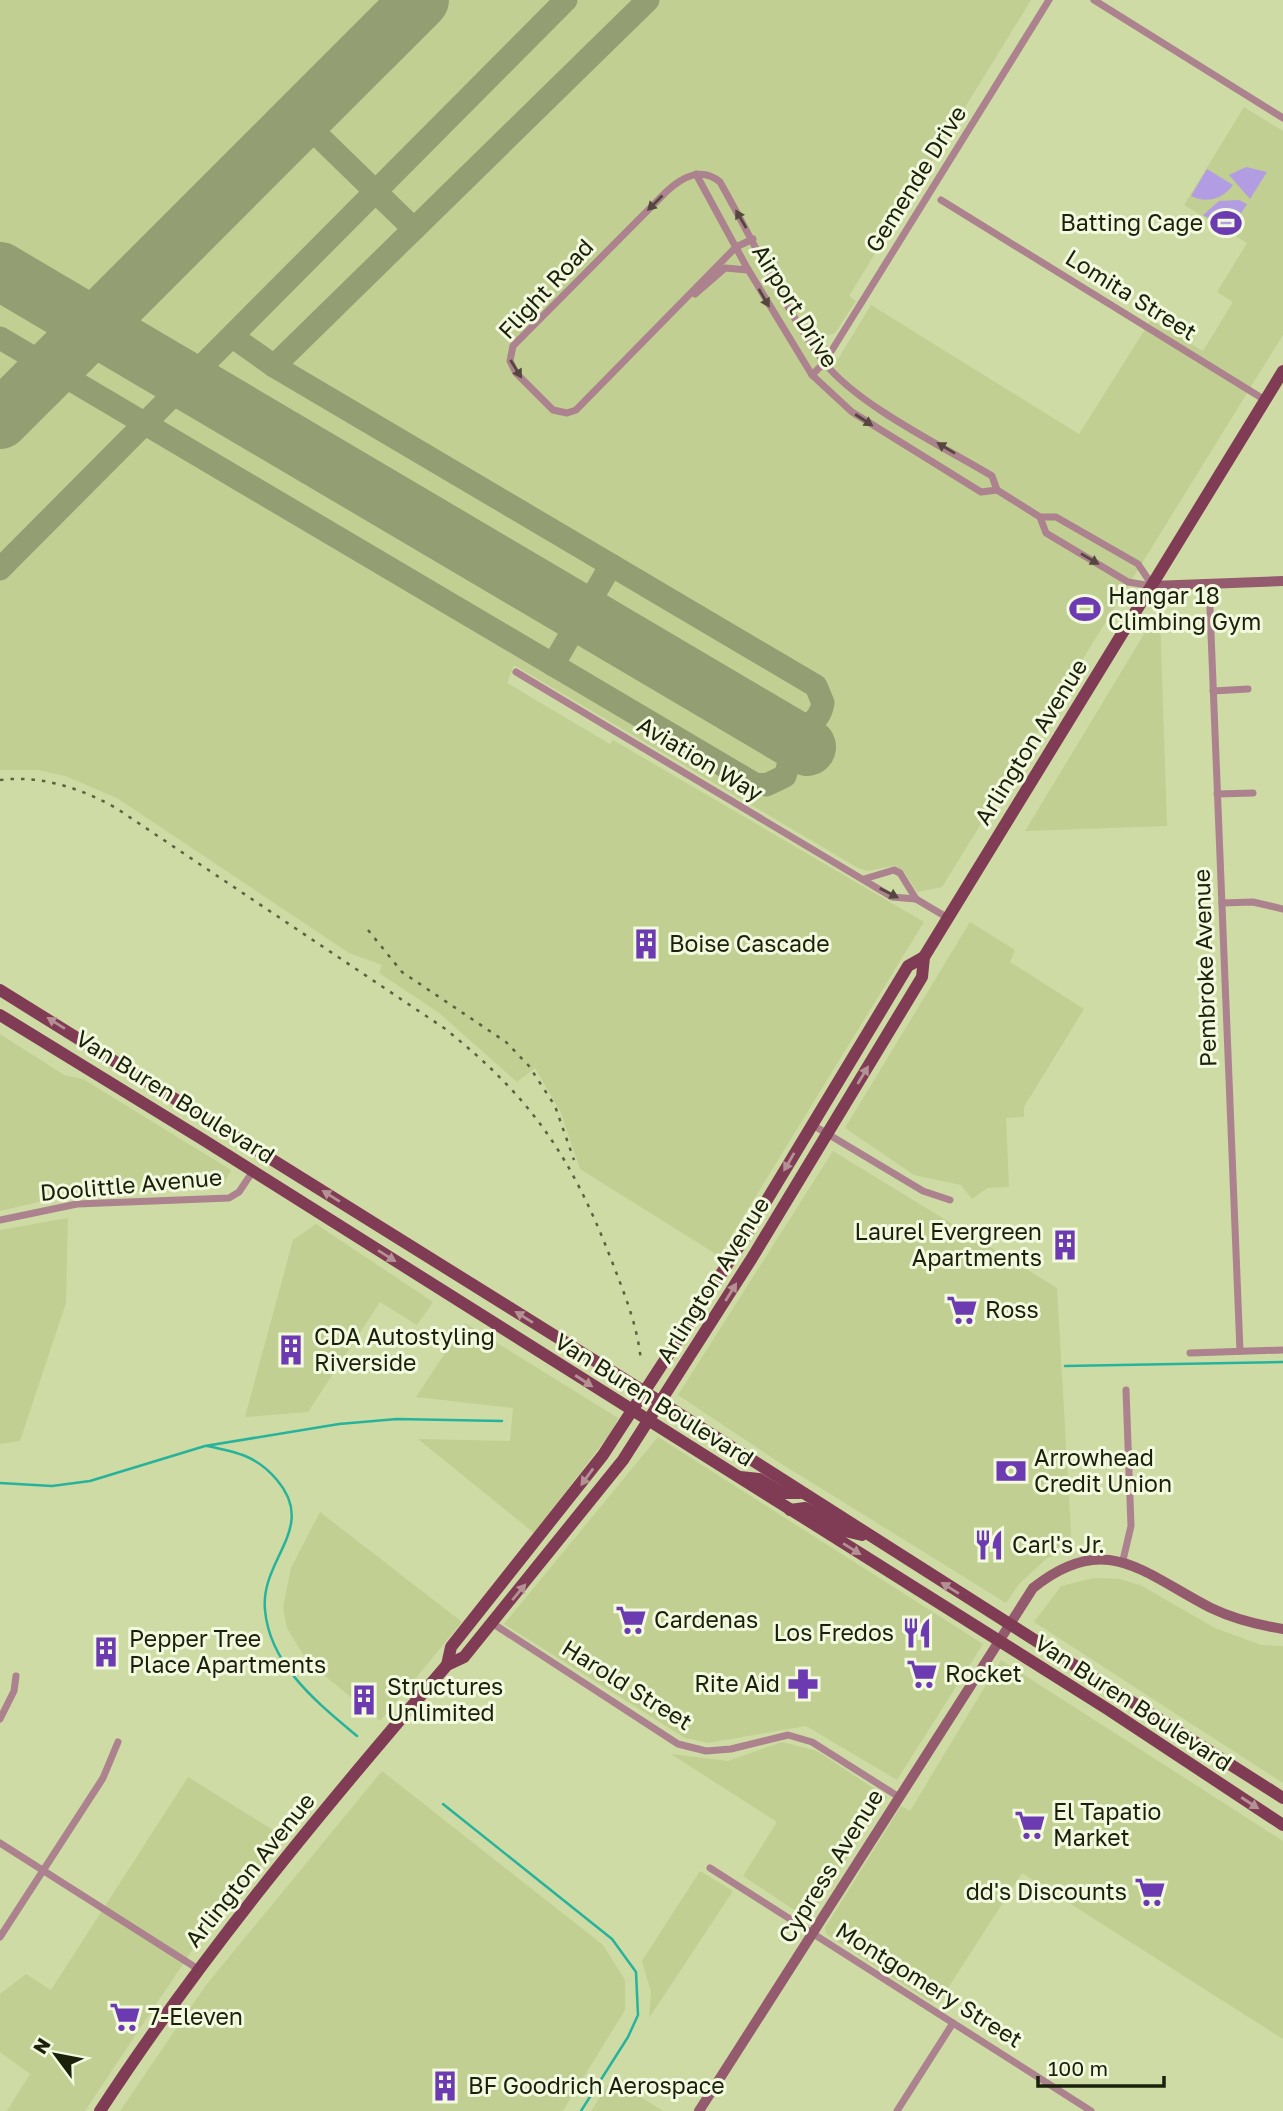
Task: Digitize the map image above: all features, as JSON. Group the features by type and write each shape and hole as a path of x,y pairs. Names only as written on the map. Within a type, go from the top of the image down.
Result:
{"main road":[{"name":"Arlington Avenue","path":"100,2111 198,1969 360,1767 447,1665 464,1657 610,1478 649,1422 922,977 924,957 1283,371"},
{"name":"Arlington Avenue","path":"447,1665 451,1647 512,1574 603,1455 737,1248 908,967 924,957"},
{"name":"Van Buren Boulevard","path":"0,990 645,1392 1283,1798"},
{"name":"Van Buren Boulevard","path":"0,1015 253,1171 790,1510 1283,1825"},
{"path":"736,1477 759,1479 782,1493 800,1493"},
{"path":"790,1510 805,1508 845,1531 869,1536"},
{"path":"492,1623 486,1615 512,1574"},
{"path":"1217,1782 1229,1764"}],"street":[{"name":"Gemende Drive","path":"812,375 824,363 1049,0"},
{"path":"1094,0 1283,118"},
{"name":"Airport Drive","path":"696,174 748,270 812,375 852,412 888,436 981,492 997,490"},
{"name":"Airport Drive","path":"696,174 713,176 720,181 824,363 863,397 992,476 997,490 1040,517 1056,517 1138,564 1152,586"},
{"name":"Flight Road","path":"696,174 674,184 513,345 510,361 516,373 553,410 571,412 580,407 736,247 753,239"},
{"name":"Lomita Street","path":"941,200 1265,400"},
{"path":"691,296 725,268 748,270"},
{"name":"Airport Drive","path":"1040,517 1046,533 1128,582 1152,586"},
{"path":"1152,586 1283,581"},
{"name":"Pembroke Avenue","path":"1209,584 1240,1351"},
{"name":"Aviation Way","path":"516,672 892,897 916,899 948,918"},
{"path":"1213,691 1248,689"},
{"path":"1217,794 1253,793"},
{"name":"Aviation Way","path":"864,879 894,870 900,873 916,899"},
{"path":"1222,903 1253,902 1283,909"},
{"path":"811,1124 922,1192 950,1200"},
{"name":"Doolittle Avenue","path":"0,1220 77,1204 229,1198 239,1192 253,1171"},
{"path":"1189,1353 1283,1350"},
{"path":"1126,1390 1131,1526 1123,1560 1150,1572 1214,1610 1250,1623 1283,1629"},
{"name":"Cypress Avenue","path":"699,2111 1033,1588 1061,1569 1108,1557 1123,1560"},
{"name":"Harold Street","path":"492,1623 678,1744 706,1751 731,1749 764,1738 788,1735 812,1742 899,1797"},
{"path":"0,1719 14,1691 16,1676"},
{"path":"0,1937 103,1778 118,1742"},
{"path":"0,1843 198,1969"},
{"name":"Montgomery Street","path":"710,1868 1088,2110"},
{"path":"897,2111 953,2022"}],"shaded area":[{"path":"0,0 1031,0 849,296 856,301 835,333 821,338 838,359 871,305 1079,434 1151,320 1203,351 1233,302 1217,292 1247,243 1184,205 1244,107 1283,131 1283,335 942,887 917,892 905,873 893,866 867,871 858,868 514,665 507,683 610,744 613,740 924,922 719,1256 580,1169 561,1113 535,1068 517,1082 438,1012 379,973 382,965 349,953 117,798 65,776 38,770 0,770"},
{"name":"Batting Cage","path":"1246,167 1267,172 1250,199 1229,175"},
{"name":"Batting Cage","path":"1207,169 1233,185 1214,199 1203,200 1191,196"},
{"name":"Batting Cage","path":"1239,200 1247,204 1230,231 1203,215 1219,201"},
{"path":"1155,616 1160,616 1167,826 1025,831"},
{"path":"970,922 1015,950 1010,962 1084,1009 1024,1107 1024,1117 1006,1118 1009,1187 987,1188 972,1199 961,1185 914,1175 845,1128"},
{"path":"0,1034 64,1075 83,1079 231,1170 223,1186 60,1197 0,1211"},
{"path":"833,1151 1057,1288 1072,1550 1047,1558 1019,1584 1006,1603 777,1461 678,1395"},
{"path":"68,1218 66,1303 20,1441 0,1444 0,1230"},
{"path":"316,1224 433,1302 417,1325 380,1302 308,1412 245,1417 293,1240"},
{"path":"465,1323 618,1418 612,1431 534,1533 418,1439 510,1441 513,1408 416,1397"},
{"path":"658,1437 983,1644 897,1780 806,1726 708,1743 685,1738 504,1624"},
{"path":"320,1512 462,1622 380,1721 307,1661 287,1628 283,1607 291,1568"},
{"path":"1094,1578 1120,1579 1142,1586 1215,1628 1261,1645 1283,1646 1283,1783 1034,1622 1061,1586"},
{"path":"1001,1660 1283,1841 1283,2039 1022,1873 941,1999 931,2002 826,1934 825,1928 901,1806 910,1811"},
{"path":"782,1742 817,1751 887,1797 808,1919 743,1876 777,1822 671,1754 728,1761"},
{"path":"382,1771 603,1945 625,1980 625,2010 563,2111 120,2111 206,1985"},
{"path":"188,1777 284,1837 197,1943 85,2111 7,2111 30,2074 0,2052 0,1994 26,1974 51,1990"},
{"path":"700,1871 733,1891 649,2018 651,1992 642,1961"},
{"path":"612,2079 663,2111 591,2111"}],"waterway":[{"path":"1065,1366 1283,1362"},
{"path":"0,1483 52,1486 90,1481 205,1446 339,1424 397,1419 502,1421"},
{"path":"207,1446 237,1453 262,1465 277,1480 288,1497 292,1513 290,1529 266,1592 265,1610 269,1630 276,1649 298,1682 357,1736"},
{"path":"443,1804 612,1939 636,1972 638,2015 628,2037 581,2111"}],"taxiway":[{"path":"0,569 566,0"},
{"path":"274,366 648,0"},
{"path":"301,119 414,229"},
{"path":"0,338 753,783 766,785 785,776 791,756 779,731 813,722 823,703 816,686 274,366 233,337"},
{"path":"553,665 611,565"}],"runway":[{"path":"0,420 420,0"},
{"path":"0,271 807,747"}],"railway":[{"path":"0,780 46,781 89,794 116,808 444,1028 475,1054 525,1104 564,1159 596,1222 611,1259 634,1323 641,1362"},
{"path":"368,930 402,972 506,1042 529,1066 555,1106 574,1160"}],"place":[{"name":"Batting Cage","path":"1226,223"},
{"name":"Hangar 18 Climbing Gym","path":"1085,609"},
{"name":"Boise Cascade","path":"646,944"},
{"name":"Laurel Evergreen Apartments","path":"1065,1245"},
{"name":"Ross","path":"962,1310"},
{"name":"CDA Autostyling Riverside","path":"291,1350"},
{"name":"Arrowhead Credit Union","path":"1011,1471"},
{"name":"Carl's Jr.","path":"989,1545"},
{"name":"Cardenas","path":"631,1620"},
{"name":"Los Fredos","path":"917,1633"},
{"name":"Pepper Tree Place Apartments","path":"106,1652"},
{"name":"Rocket","path":"922,1674"},
{"name":"Rite Aid","path":"803,1684"},
{"name":"Structures Unlimited","path":"364,1700"},
{"name":"El Tapatio Market","path":"1030,1825"},
{"name":"dd's Discounts","path":"1150,1892"},
{"name":"7-Eleven","path":"125,2017"},
{"name":"BF Goodrich Aerospace","path":"445,2086"}]}
